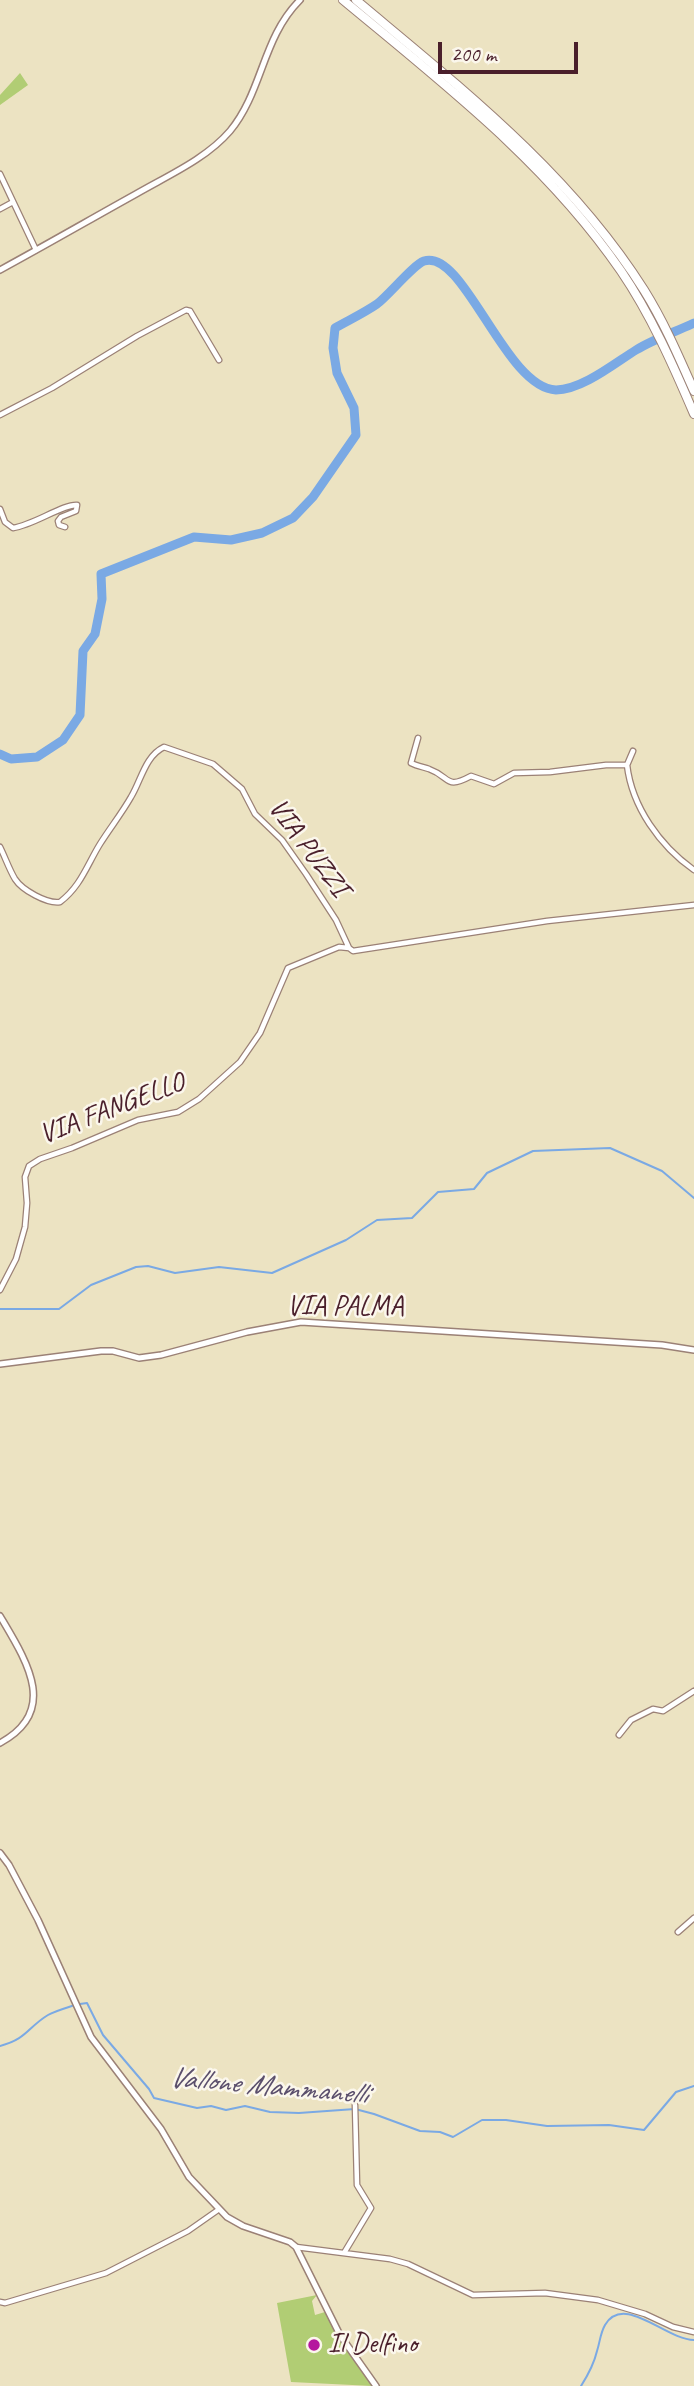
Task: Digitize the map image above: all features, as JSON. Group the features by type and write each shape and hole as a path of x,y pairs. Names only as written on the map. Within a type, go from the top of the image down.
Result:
{"highway":[{"path":"343,0 494,127 541,172 642,295 694,414"},
{"path":"356,0 495,117 581,205 642,295 694,391"}],"street":[{"path":"0,270 154,184 218,144 249,102 275,33 282,20 300,0"},
{"path":"0,174 36,250"},
{"path":"0,209 13,202"},
{"path":"0,415 186,310 190,311 219,360"},
{"path":"0,509 5,522 13,528 37,522 69,505 77,505 76,511 58,521 59,525 65,527"},
{"path":"418,738 411,763 430,769 455,783 471,776 494,784 514,773 627,765"},
{"name":"VIA PUZZI","path":"0,846 19,884 51,902 60,902 82,879 99,846 132,796 149,760 159,750 171,748 214,764 242,789 255,814 282,840 299,864 336,920 349,948"},
{"path":"633,751 627,765 636,798 656,831 676,855 694,870"},
{"path":"349,948 360,951 547,921 694,905"},
{"name":"VIA FANGELLO","path":"0,1290 16,1259 24,1227 27,1210 25,1177 29,1166 138,1119 178,1112 199,1100 240,1062 260,1033 288,968 339,947 349,948"},
{"name":"VIA PALMA","path":"0,1364 101,1351 139,1357 161,1355 247,1332 301,1322 662,1345 694,1350"},
{"path":"0,1616 30,1675 35,1702 22,1729 0,1744"},
{"path":"619,1735 631,1720 653,1709 663,1711 694,1691"},
{"path":"0,1853 38,1920 91,2037 161,2129 190,2177 218,2210 243,2226 290,2242 296,2247 340,2335 376,2386"},
{"path":"678,1931 694,1918"},
{"path":"344,2253 371,2208 357,2185 355,2105"},
{"path":"0,2302 5,2303 106,2273 188,2231 218,2210"},
{"path":"296,2247 408,2264 473,2295 545,2293 598,2300 694,2332"}],"green space":[{"path":"20,73 28,85 0,105 0,95"},
{"name":"Il Delfino","path":"317,2295 312,2301 315,2315 325,2312 338,2338 373,2386 291,2382 277,2303"}],"waterway":[{"path":"0,754 11,759 37,757 63,740 80,715 83,651 95,634 102,599 101,574 194,537 231,540 262,533 293,518 313,497 356,435 354,408 337,373 333,348 335,328 377,304 419,264 424,261 439,263 454,275 519,367 537,383 556,390 577,386 643,346 694,323"},
{"path":"0,1309 59,1309 91,1285 136,1267 148,1266 175,1273 219,1267 272,1273 346,1240 377,1220 412,1218 438,1192 474,1189 487,1173 533,1151 610,1148 662,1171 694,1198"},
{"name":"Vallone Mammanelli","path":"80,2004 87,2003 103,2035 154,2098 197,2108 211,2106 226,2110 245,2106 270,2112 299,2113 355,2109 420,2131 440,2132 453,2137 482,2120 506,2120 547,2126 609,2125 644,2130 676,2092 694,2086"},
{"path":"0,2046 22,2036 48,2015 75,2005"},
{"path":"581,2386 594,2360 603,2328 613,2316 634,2316 683,2338 694,2340"}],"place":[{"name":"Il Delfino","path":"314,2345"}]}
